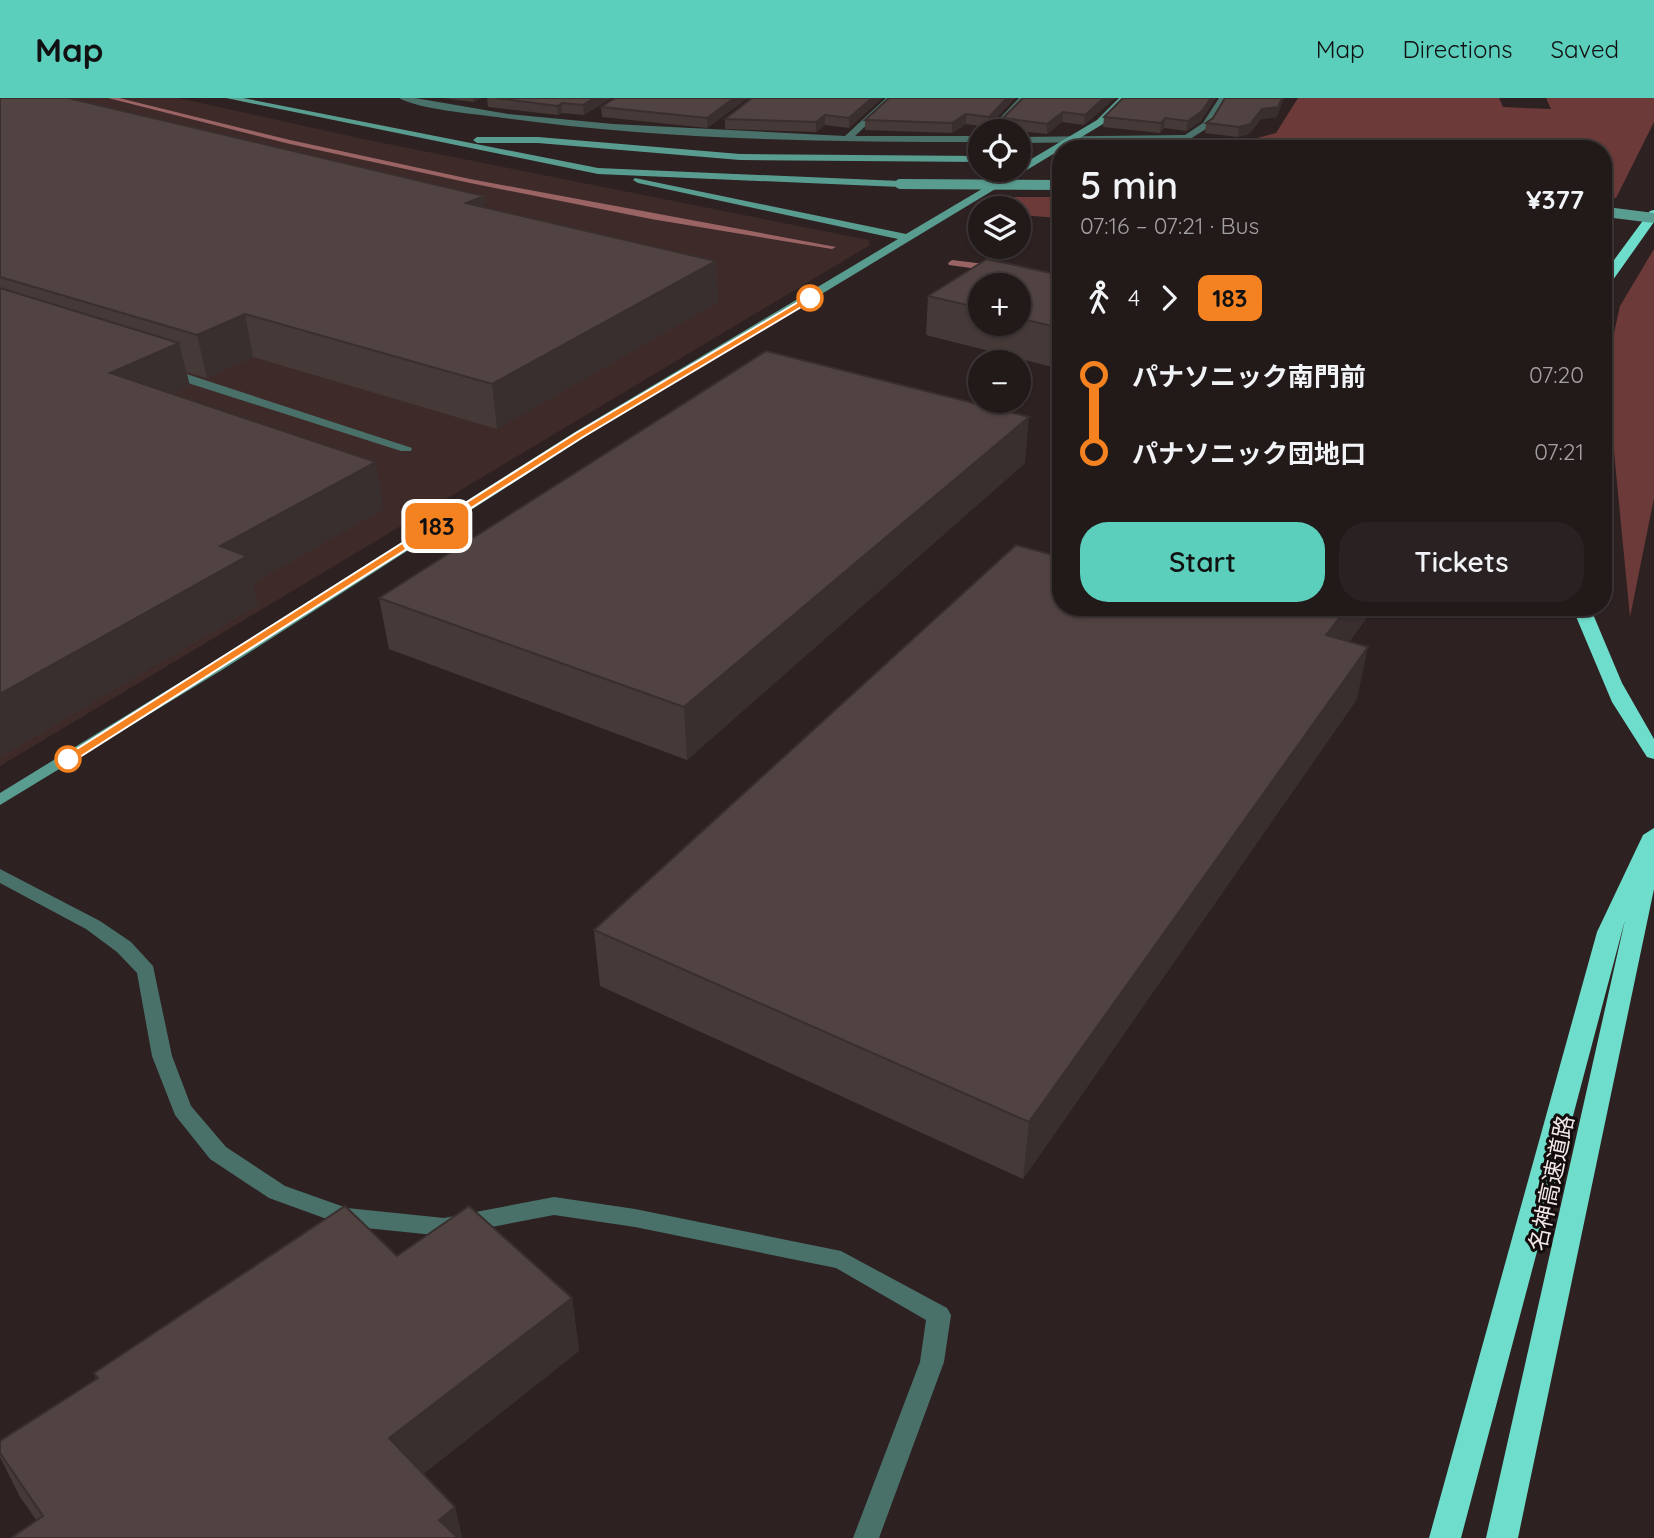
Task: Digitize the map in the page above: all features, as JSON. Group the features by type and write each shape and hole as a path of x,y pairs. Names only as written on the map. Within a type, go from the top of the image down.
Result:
{"highway":[{"path":"1612,272 1654,216"},
{"path":"1584,616 1642,738 1654,753"},
{"path":"1445,1538 1608,932 1654,837"},
{"name":"名神高速道路","path":"1502,1538 1654,837"}],"street":[{"path":"230,98 598,171 908,238"},
{"path":"403,98 466,113 707,135 845,140 968,139"},
{"path":"845,140 891,98"},
{"path":"1004,119 1024,98"},
{"path":"1070,140 1100,122 1124,98"},
{"path":"1108,140 1187,138 1206,125 1223,98"},
{"path":"466,113 483,103"},
{"path":"581,124 592,117"},
{"path":"707,135 718,127"},
{"path":"425,137 538,140 740,156 968,159"},
{"path":"1031,140 1052,141"},
{"path":"0,800 216,667 579,435 1052,150"},
{"path":"1031,159 1037,159"},
{"path":"598,171 900,184 1052,186"},
{"path":"1612,212 1654,216"},
{"path":"157,369 406,448"},
{"path":"0,875 93,925 124,947 146,971 162,1056 182,1109 218,1153 277,1192 346,1217 444,1227 554,1206 635,1218 841,1260 939,1315 932,1362 866,1538"}],"shaded area":[{"path":"0,98 179,98 363,139 869,240 870,245 0,766"},
{"path":"1298,98 1499,98 1503,107 1551,109 1546,98 1654,98 1654,122 1616,198 1612,197 1612,140 1250,140 1276,133"},
{"path":"1031,197 1052,197 1052,217 1031,216"},
{"path":"1654,249 1654,498 1630,617 1612,431 1612,342 1620,306"}],"building":[{"path":"0,98 68,98 484,196 466,203 716,261 492,384 245,314 197,335 0,277"},
{"path":"496,98 594,98 583,105 562,103 557,106"},
{"path":"615,98 734,98 707,118 601,107"},
{"path":"752,98 872,98 849,118 825,115 816,122 725,119"},
{"path":"889,98 1007,98 989,117 966,114 952,123 865,120"},
{"path":"1023,98 1104,98 1085,115 1063,112 1047,124 1031,122 1031,119 1003,118"},
{"path":"1123,98 1211,98 1202,111 1188,121 1165,118 1161,123 1104,117"},
{"path":"1225,98 1282,98 1278,107 1262,109 1250,124 1239,127 1206,123 1213,118"},
{"path":"987,259 1052,273 1052,326 1031,321 1031,273 968,273 968,305 928,296"},
{"path":"0,288 179,343 110,373 376,462 220,546 247,556 0,694"},
{"path":"766,351 968,402 968,413 1013,413 1029,417 684,707 379,598"},
{"path":"1016,545 1052,555 1052,616 1341,616 1326,635 1368,647 1029,1122 594,930"},
{"path":"345,1206 397,1256 469,1206 572,1298 389,1438 455,1507 439,1520 458,1538 11,1538 43,1516 0,1453 0,1441 98,1378 94,1373"}],"waterway":[{"path":"111,98 290,142 470,181 832,247"},
{"path":"952,263 993,268"}],"bus line":[{"name":"183","path":"68,759 579,435 810,298"}]}
